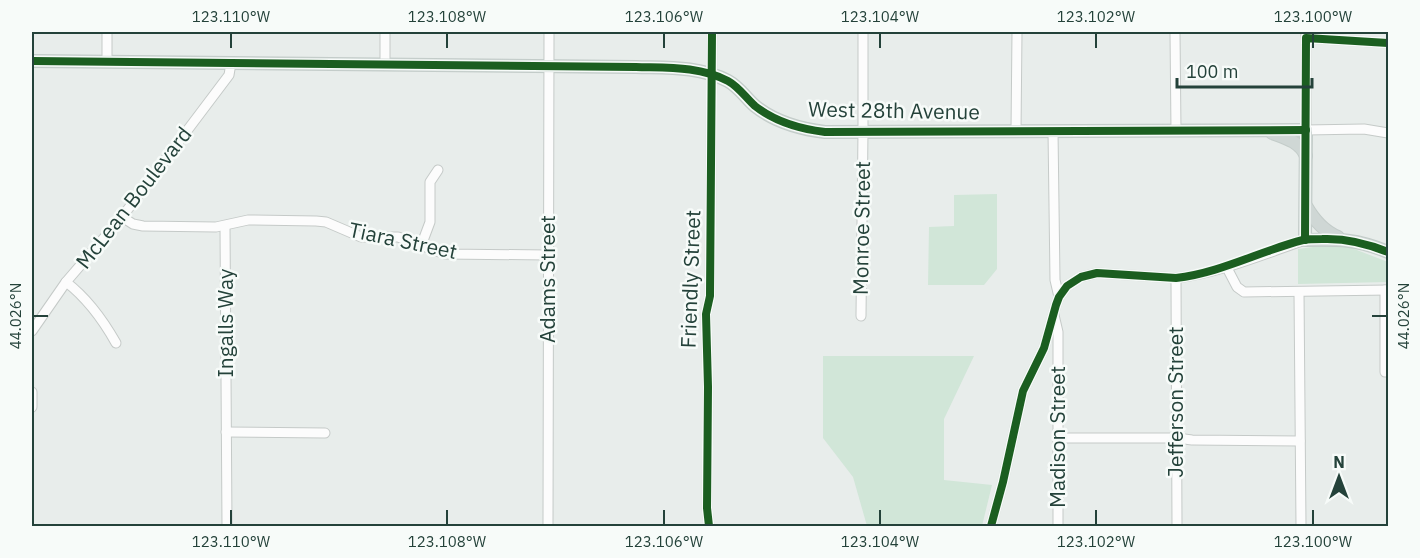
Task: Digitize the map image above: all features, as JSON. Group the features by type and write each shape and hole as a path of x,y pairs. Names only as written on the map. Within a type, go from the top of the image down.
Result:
{"main road":[{"name":"West 28th Avenue","path":"32,61 673,68 700,70 712,74 732,83 762,111 777,120 815,131 1306,130"},
{"path":"1263,130 1292,141 1304,151 1306,156"},
{"path":"1306,130 1305,240 1345,240 1372,245 1389,252"},
{"path":"1306,206 1321,227 1345,240"}],"street":[{"path":"107,32 107,61"},
{"path":"385,64 386,32"},
{"name":"Adams Street","path":"548,526 549,32"},
{"name":"Friendly Street","path":"709,526 707,514 706,314 710,296 712,32"},
{"name":"Monroe Street","path":"861,316 863,32"},
{"path":"1016,131 1017,32"},
{"path":"1175,32 1176,131"},
{"path":"1306,130 1306,35 1389,44"},
{"name":"McLean Boulevard","path":"32,331 66,282 122,217 230,75 231,63"},
{"name":"West 28th Avenue","path":"1306,130 1364,129 1389,133"},
{"path":"1053,131 1055,280 1059,297"},
{"path":"421,246 430,222 430,182 438,170"},
{"path":"122,217 137,226 225,226"},
{"name":"Tiara Street","path":"225,226 248,220 322,221 361,237 395,237 440,253 548,255"},
{"name":"Ingalls Way","path":"225,226 227,526"},
{"path":"991,526 1023,391 1044,348 1059,297 1069,283 1089,274 1113,273 1176,278 1198,274 1226,267 1305,240"},
{"path":"1226,267 1237,287 1244,292 1387,290 1385,372 1389,372"},
{"name":"Jefferson Street","path":"1176,278 1177,526"},
{"path":"66,282 78,291 93,308 116,343"},
{"path":"1299,292 1301,526"},
{"name":"Madison Street","path":"1053,313 1058,332 1058,526"},
{"path":"32,392 32,407"},
{"path":"226,432 325,433"},
{"path":"1058,438 1300,441"}],"green space":[{"path":"997,194 997,269 984,285 928,285 929,227 954,226 954,195"},
{"path":"1328,245 1349,247 1388,262 1388,282 1298,284 1298,249"},
{"path":"823,356 974,356 944,419 944,480 992,485 982,526 867,526 853,477 823,438"}],"cycle path":[{"path":"709,526 706,314 710,296 712,32"},
{"path":"1305,240 1306,38 1388,43"},
{"path":"32,61 683,69 706,73 728,81 755,106 779,120 797,127 825,132 1306,130"},
{"path":"991,526 1023,391 1044,348 1059,297 1067,286 1081,277 1097,273 1176,278 1208,272 1305,240 1347,240 1388,252"}]}
